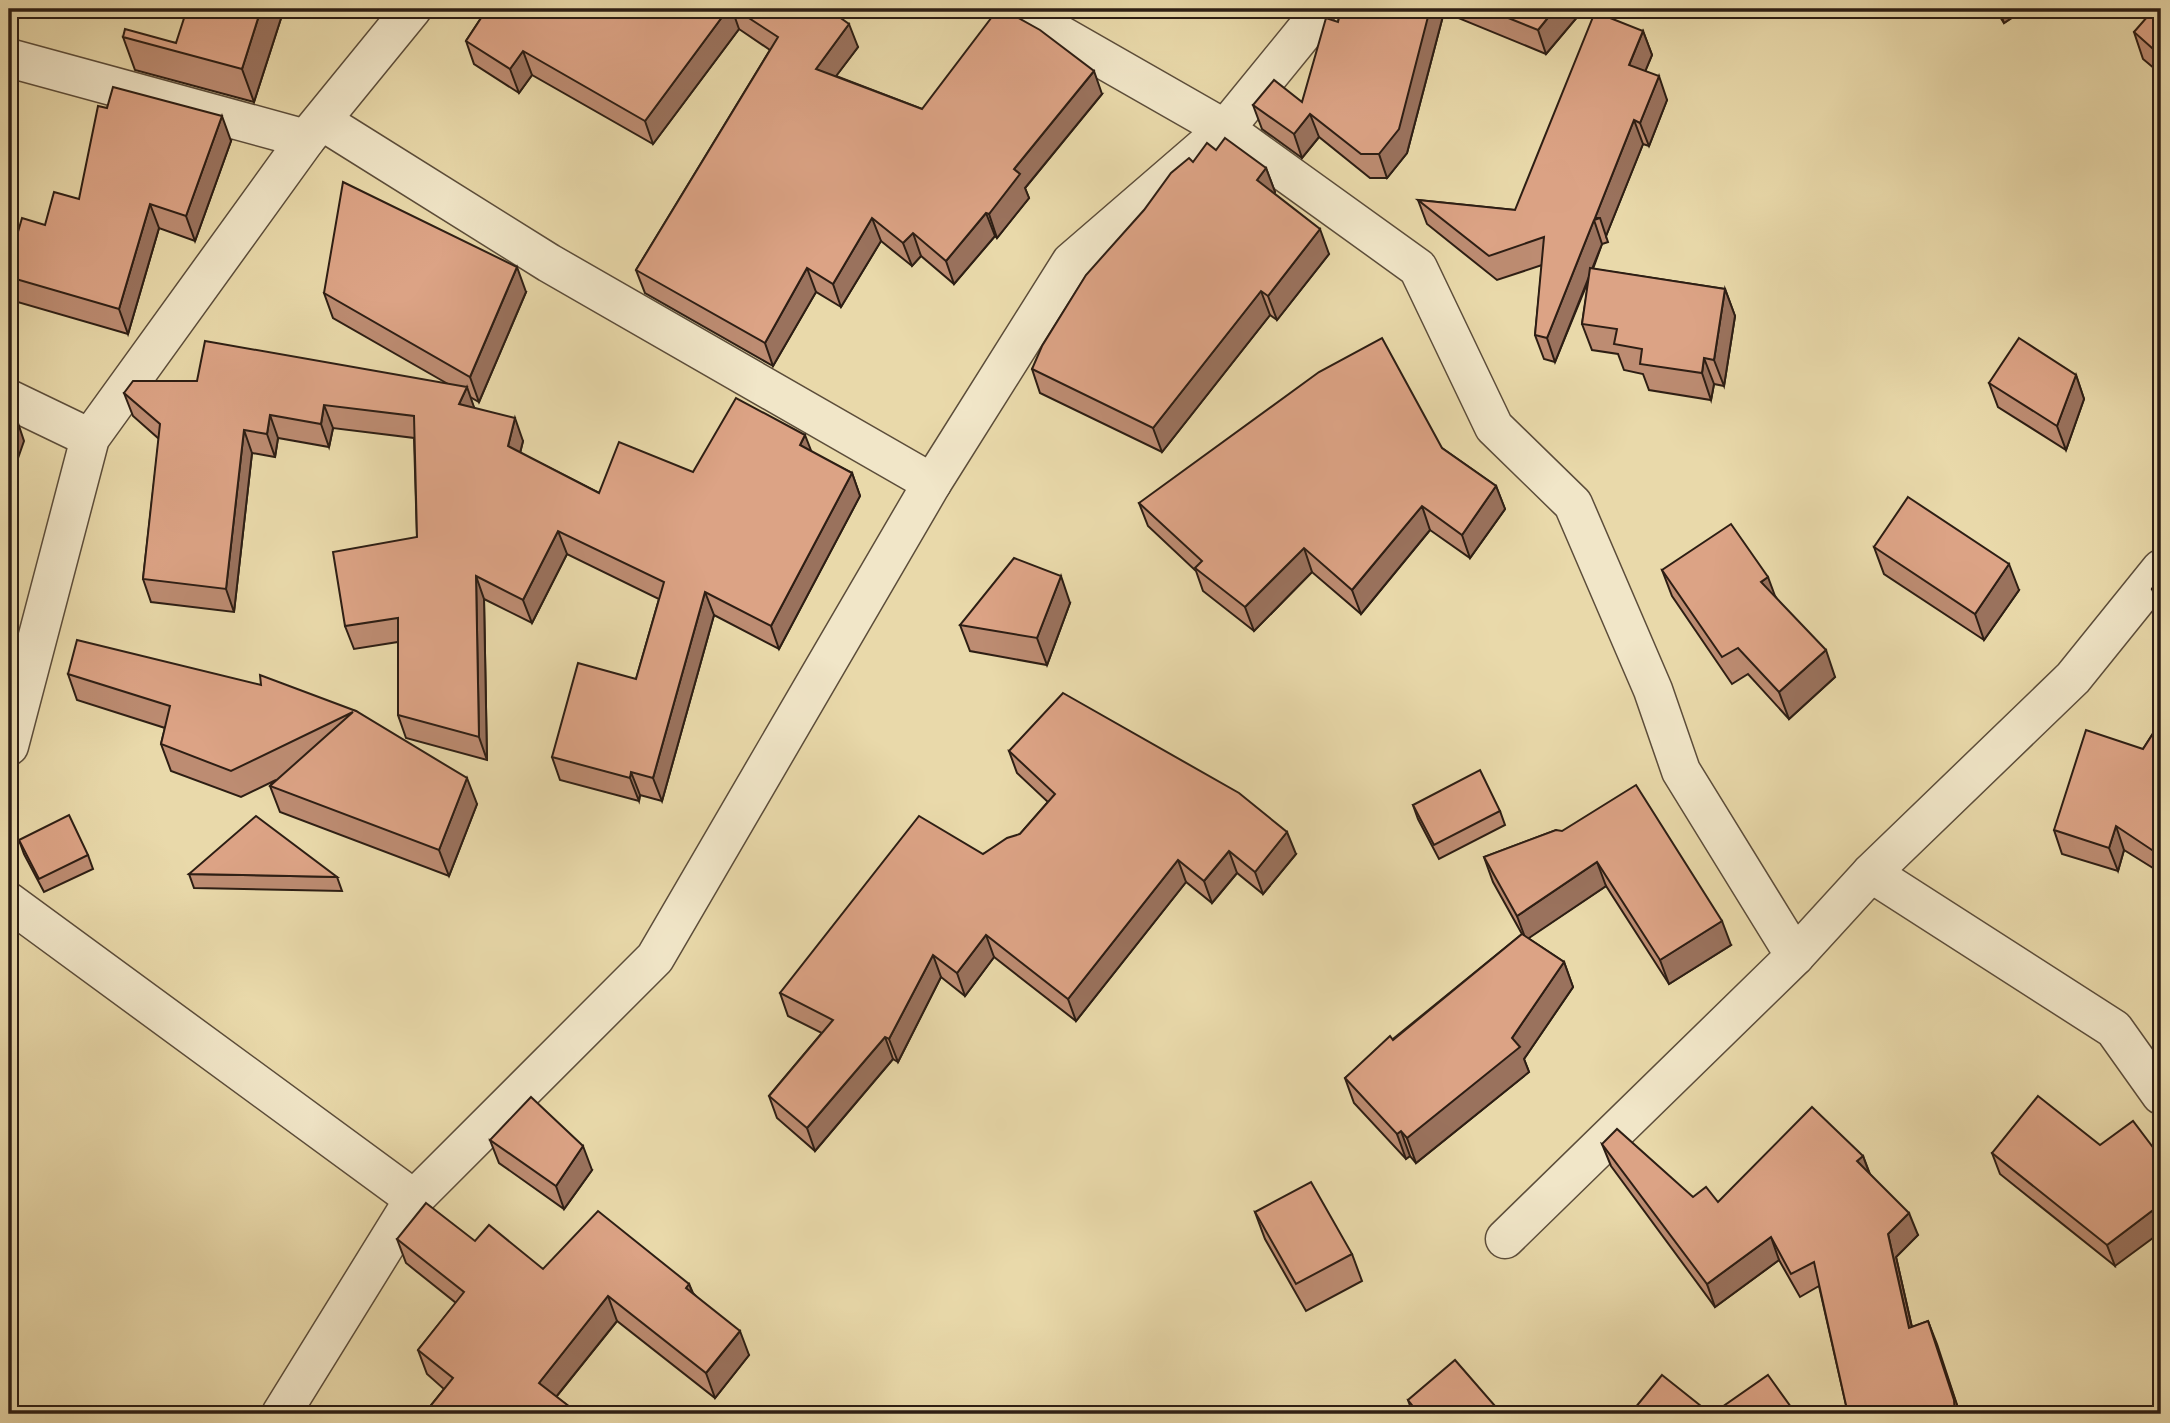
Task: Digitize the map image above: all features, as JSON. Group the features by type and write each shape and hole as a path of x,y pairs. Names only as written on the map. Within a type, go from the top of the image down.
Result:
{"street":[{"path":"9,746 90,438 314,130 412,9"},
{"path":"1015,9 1225,129 1418,268 1494,427 1573,504 1653,690 1681,771 1795,956"},
{"path":"281,1414 414,1199 655,958 932,483 1071,262 1225,129 1309,26 1317,9"},
{"path":"9,58 314,130 932,483"},
{"path":"9,399 90,438"},
{"path":"1505,1239 1795,956 1871,873 2073,678 2161,569"},
{"path":"1871,873 2115,1029 2161,1095"},
{"path":"9,902 414,1199"}],"building":[{"path":"187,9 261,9 242,69 123,37 125,29 176,43"},
{"path":"487,9 728,9 645,121 523,51 510,69 466,41"},
{"path":"735,9 828,9 849,24 816,69 922,109 998,9 1040,30 1094,71 1014,169 1020,174 989,214 986,213 946,261 913,233 903,243 872,218 833,284 807,268 765,343 636,270 778,37"},
{"path":"1341,9 1430,9 1399,129 1379,154 1361,154 1310,114 1294,134 1253,105 1274,80 1302,102 1326,18 1338,22"},
{"path":"1486,9 1555,9 1538,30"},
{"path":"2154,9 2161,9 2161,56 2134,32"},
{"path":"1595,12 1643,31 1629,65 1659,76 1640,123 1634,120 1595,218 1600,218 1594,220 1547,338 1535,335 1544,237 1489,256 1418,200 1515,210"},
{"path":"113,87 222,116 186,216 150,204 119,309 9,277 9,263 22,218 45,225 54,192 79,199 98,106 107,108"},
{"path":"1225,138 1266,168 1257,180 1320,229 1268,296 1261,291 1153,428 1032,369 1042,346 1086,275 1144,210 1171,173 1189,158 1193,162 1207,143 1216,150"},
{"path":"343,182 517,267 470,377 324,293"},
{"path":"1590,268 1725,289 1714,360 1704,358 1702,373 1640,364 1642,349 1614,344 1617,329 1582,324"},
{"path":"1382,338 1442,448 1496,486 1462,535 1422,506 1352,590 1304,548 1245,607 1195,568 1202,561 1139,503 1319,372"},
{"path":"2019,338 2076,375 2057,426 1989,383"},
{"path":"205,341 467,387 459,404 515,418 508,446 599,493 619,442 693,472 736,398 805,435 800,445 852,473 771,626 705,592 653,778 631,772 630,778 552,757 578,663 636,679 664,582 558,531 523,600 476,576 479,737 398,715 398,618 345,626 333,552 417,537 414,416 324,405 321,424 270,415 267,434 244,430 226,589 143,579 160,424 124,393 133,381 197,381"},
{"path":"9,415 16,417 9,437"},
{"path":"1908,497 2009,564 1975,614 1874,547"},
{"path":"1731,524 1768,577 1761,582 1826,650 1779,692 1738,648 1722,657 1662,570"},
{"path":"1014,558 1061,576 1037,638 960,625"},
{"path":"2161,576 2161,596 2152,589"},
{"path":"77,640 261,685 260,675 356,711 467,778 439,850 270,786 353,712 231,771 161,744 170,706 68,674"},
{"path":"1063,693 1239,793 1287,832 1255,872 1229,851 1204,881 1178,860 1068,999 986,935 957,973 933,955 889,1039 885,1037 807,1128 769,1096 833,1020 780,993 919,816 983,854 1007,838 1020,834 1055,794 1009,751"},
{"path":"2161,721 2161,856 2116,826 2109,848 2054,830 2086,730 2143,749"},
{"path":"1480,770 1500,811 1434,845 1413,805"},
{"path":"1636,785 1722,921 1660,960 1597,862 1517,916 1484,857 1556,830 1562,831"},
{"path":"69,815 88,855 39,879 19,840"},
{"path":"256,816 337,877 189,874"},
{"path":"1522,934 1564,962 1512,1038 1520,1047 1407,1138 1401,1131 1397,1134 1345,1078 1390,1036 1393,1040"},
{"path":"2038,1096 2100,1145 2133,1121 2161,1158 2161,1204 2107,1245 1992,1153"},
{"path":"531,1097 583,1146 556,1186 490,1140"},
{"path":"1812,1107 1863,1156 1857,1161 1909,1213 1888,1234 1909,1328 1928,1321 1954,1400 1955,1414 1848,1414 1814,1262 1791,1274 1771,1237 1707,1284 1602,1144 1617,1129 1693,1197 1706,1187 1718,1202"},
{"path":"1311,1182 1352,1254 1296,1284 1255,1212"},
{"path":"426,1203 475,1241 489,1225 543,1269 598,1211 689,1284 686,1288 740,1331 706,1373 608,1296 539,1383 579,1414 435,1414 428,1409 453,1378 418,1350 464,1292 397,1239"},
{"path":"1455,1360 1502,1414 1419,1414 1408,1400"},
{"path":"1662,1375 1711,1414 1630,1414"},
{"path":"1768,1375 1796,1414 1712,1414"},
{"path":"9,1403 20,1410 17,1414 9,1414"}]}
